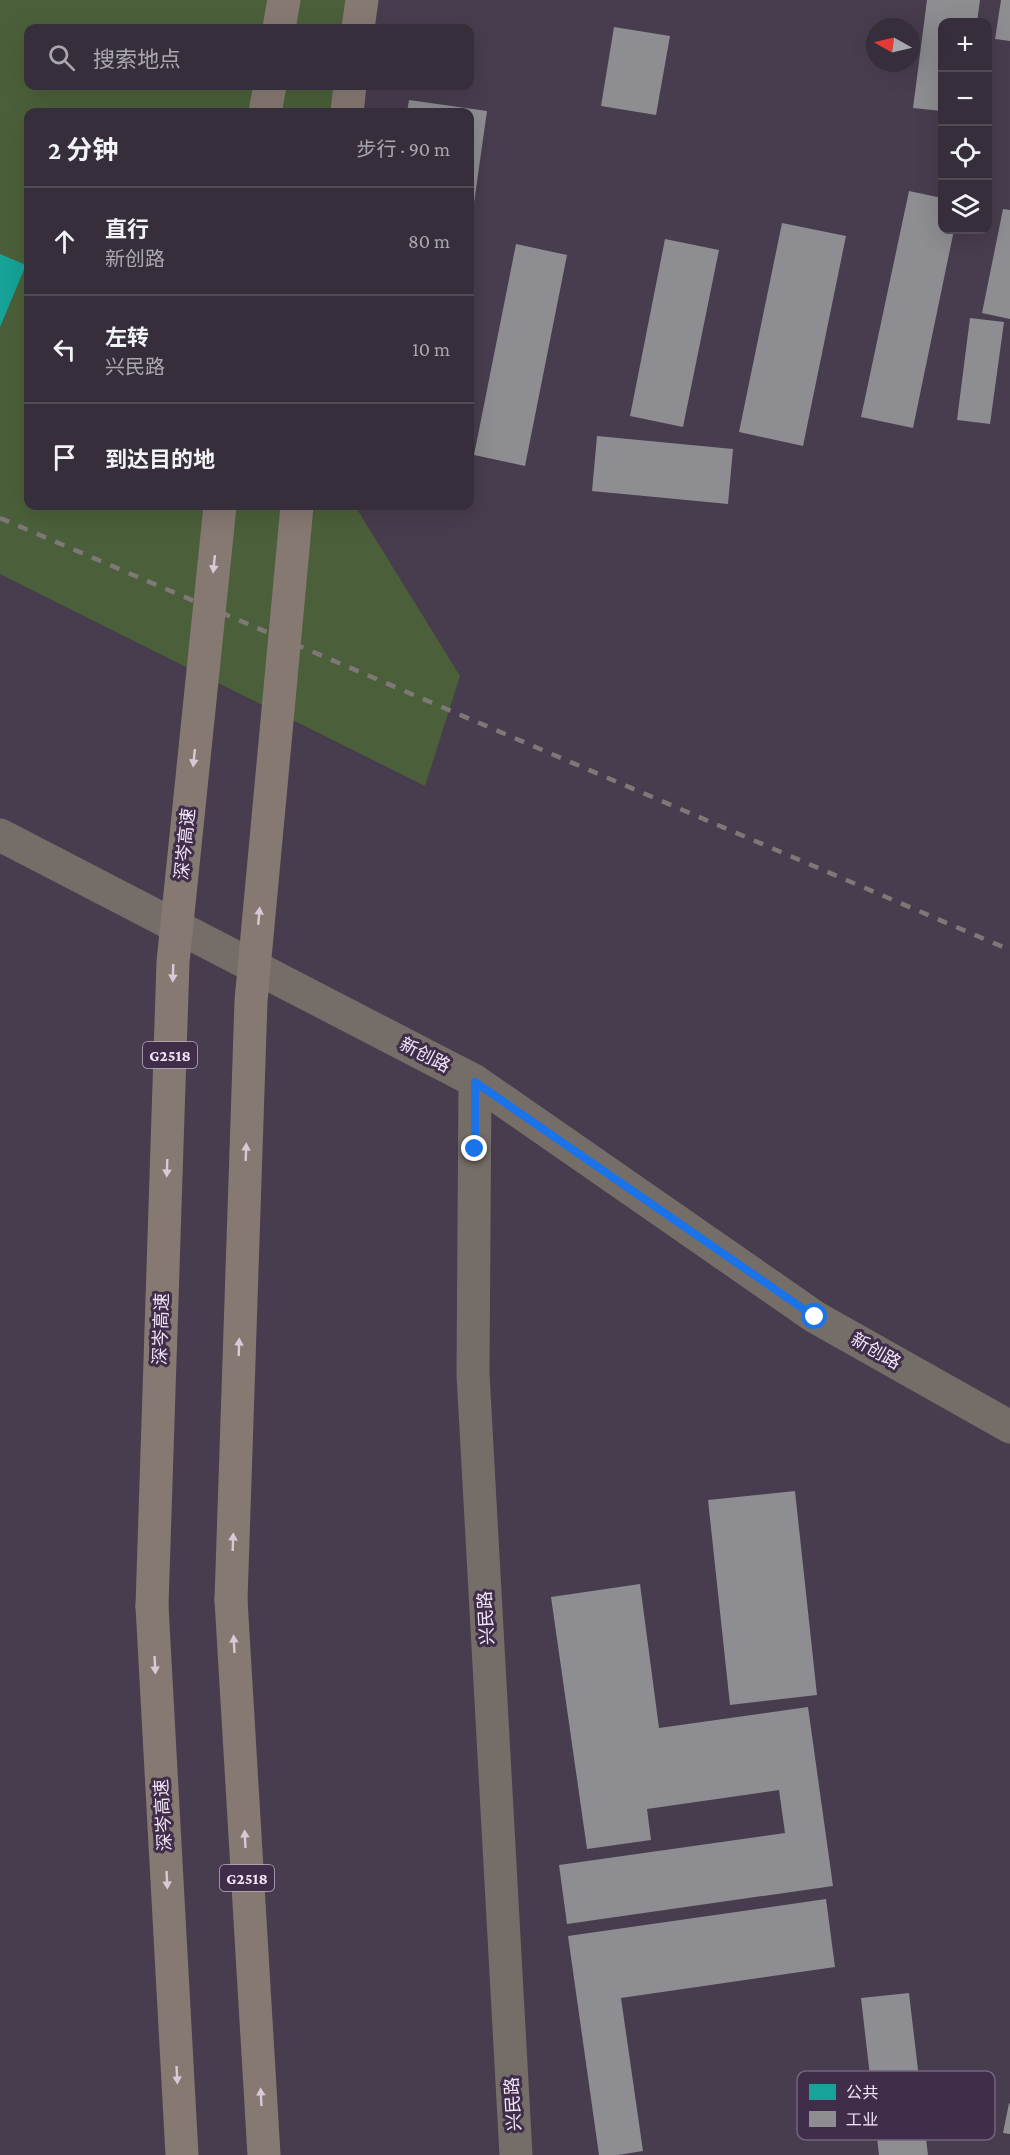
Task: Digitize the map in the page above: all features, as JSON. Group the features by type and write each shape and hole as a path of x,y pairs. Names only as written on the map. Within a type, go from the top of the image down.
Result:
{"highway":[{"path":"280,24 284,0"},
{"path":"359,24 362,0"},
{"path":"267,108 269,90"},
{"path":"347,108 350,90"},
{"name":"深岑高速","path":"182,2155 152,1606 173,962 220,510"},
{"name":"G2518","path":"264,2155 231,1600 251,1001 297,510"}],"street":[{"name":"新创路","path":"0,835 475,1082 815,1317 1010,1427"},
{"name":"兴民路","path":"475,1082 473,1374 516,2155"}],"green space":[{"path":"0,0 362,0 359,24 24,24 24,90 350,90 347,108 24,108 24,510 357,510 460,676 425,786 0,574"}],"building: 公共":[{"path":"0,254 24,264 24,270 0,327"}],"building: 工业":[{"path":"927,0 980,0 978,18 938,18 938,111 913,108 918,72 920,72"},
{"path":"1001,0 1010,0 1010,41 995,39"},
{"path":"614,27 670,36 656,115 601,106"},
{"path":"409,100 466,108 408,108"},
{"path":"474,109 487,111 474,203"},
{"path":"909,191 938,197 938,234 953,234 913,428 861,417"},
{"path":"1003,209 1010,210 1010,319 982,313"},
{"path":"782,223 846,236 803,446 739,432"},
{"path":"665,239 719,250 683,427 630,416"},
{"path":"516,244 567,255 525,466 474,455"},
{"path":"970,318 1004,322 990,424 957,420"},
{"path":"597,436 733,449 728,504 592,491"},
{"path":"795,1491 817,1695 730,1705 708,1500"},
{"path":"640,1584 659,1728 808,1707 833,1886 567,1924 559,1865 785,1833 779,1790 647,1809 651,1840 587,1849 551,1597"},
{"path":"826,1899 835,1967 621,1998 643,2151 599,2155 568,1936"},
{"path":"909,1993 918,2071 869,2071 861,1998"},
{"path":"1010,2104 1010,2134 1003,2133"},
{"path":"877,2140 926,2140 928,2155 879,2155"}],"railway":[{"path":"0,518 1010,950"}],"route":[{"path":"475,1149 475,1082 815,1317"}]}
